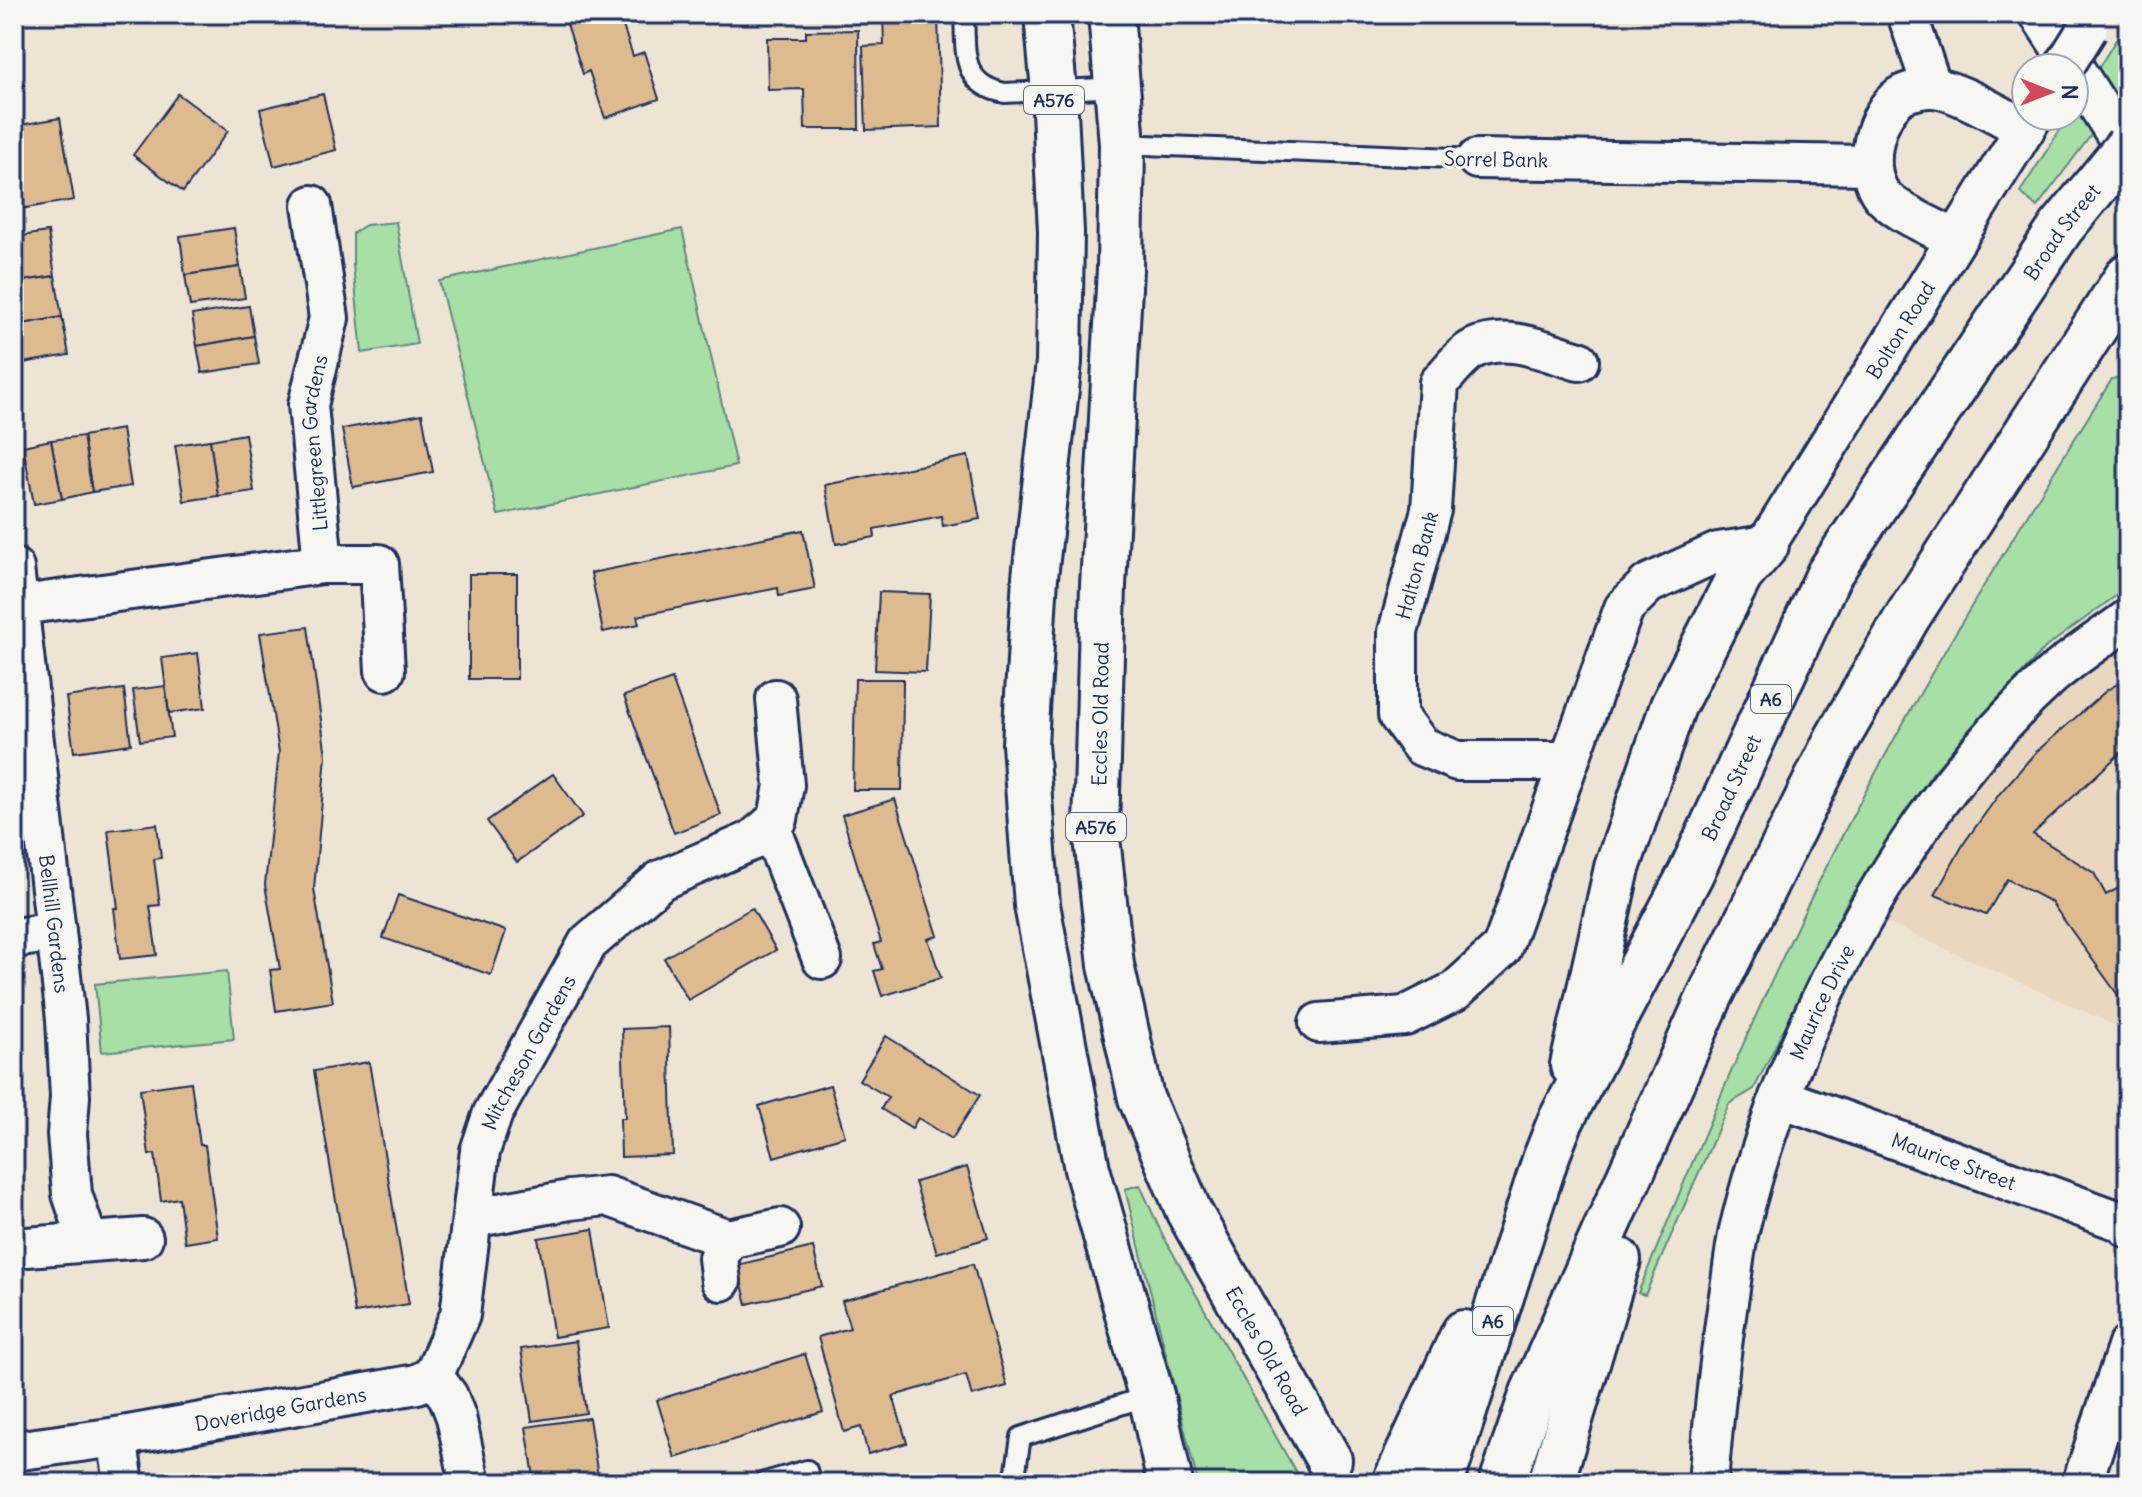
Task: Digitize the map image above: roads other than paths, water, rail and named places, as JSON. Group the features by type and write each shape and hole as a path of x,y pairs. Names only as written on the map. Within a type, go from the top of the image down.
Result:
{"main road":[{"name":"A576","path":"1047,14 1061,232 1059,362 1035,577 1025,744 1037,905 1087,1169 1151,1395 1170,1483"},
{"name":"Eccles Old Road","path":"1111,14 1122,144 1120,269 1103,586 1096,829 1111,965 1141,1098 1189,1212 1329,1460"},
{"name":"Broad Street","path":"1441,1483 1553,1141 1691,873 1829,574 2061,228 2128,146"},
{"path":"1502,1483 1533,1393 1663,1108 1710,996 1837,739 1908,616 2128,276"},
{"path":"1395,1483 1553,1141 1617,868 1673,706 1740,575 1766,545"},
{"path":"1035,577 1103,586"},
{"path":"1551,1483 1663,1108"}],"street":[{"path":"1907,14 1932,87"},
{"path":"2039,14 2064,52"},
{"path":"2073,52 2093,21"},
{"path":"1956,239 1907,215 1879,192 1870,165 1876,126 1900,96 1932,87 2010,116"},
{"path":"2090,93 2128,153"},
{"name":"Bolton Road","path":"1766,545 2023,132"},
{"name":"Sorrel Bank","path":"1477,159 1870,165"},
{"name":"Littlegreen Gardens","path":"312,205 329,318 308,405 323,564"},
{"name":"Halton Bank","path":"1569,761 1457,761 1421,746 1398,715 1398,632 1431,510 1439,383 1473,349 1495,342 1514,342 1579,361"},
{"path":"1319,1023 1405,1016 1455,991 1502,948 1523,897 1624,608 1648,584 1718,552 1766,545"},
{"path":"17,606 323,564 379,564 385,671"},
{"name":"Bellhill Gardens","path":"14,568 66,1019 70,1097 67,1134 72,1194 88,1241"},
{"name":"Maurice Drive","path":"1708,1483 1715,1387 1739,1231 1779,1097 1832,980 1893,864 1971,761 2051,676 2128,619"},
{"path":"776,699 784,785 778,819 770,825 822,959"},
{"name":"Mitcheson Gardens","path":"433,1376 460,1315 480,1151 493,1113 588,943 661,880 751,841 770,825"},
{"path":"14,938 56,932"},
{"name":"Maurice Street","path":"1779,1097 2122,1222 2128,1228"},
{"path":"472,1218 607,1196 728,1239 780,1228"},
{"path":"14,1248 143,1238"},
{"path":"721,1281 718,1258 728,1239"},
{"path":"2082,1483 2128,1345"},
{"path":"433,1376 448,1396 456,1417 470,1483"},
{"name":"Doveridge Gardens","path":"14,1451 117,1437 417,1384 433,1376"},
{"path":"117,1437 124,1483"}],"lane":[{"path":"964,14 969,71 977,82 990,91 1005,93 1118,87"},
{"name":"Sorrel Bank","path":"1122,144 1477,159"},
{"path":"1014,1483 1021,1437 1151,1395"},
{"path":"765,1482 807,1470 811,1483"}]}
